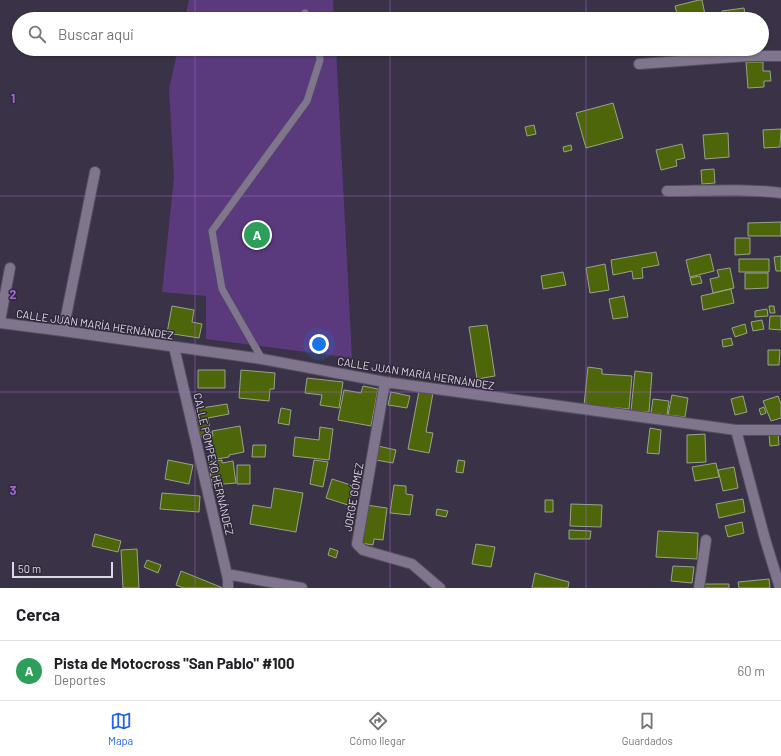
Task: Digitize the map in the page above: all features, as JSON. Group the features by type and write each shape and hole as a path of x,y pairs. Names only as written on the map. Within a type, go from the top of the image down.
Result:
{"street":[{"path":"639,64 748,56 781,56"},
{"path":"63,331 95,172"},
{"path":"667,191 734,190 781,193"},
{"path":"0,322 10,268"},
{"name":"CALLE JUAN MARÍA HERNÁNDEZ","path":"0,322 262,359 385,382 736,430 781,430"},
{"name":"CALLE POMPEYO HERNÁNDEZ","path":"174,347 228,583"},
{"name":"JORGE GÓMEZ","path":"385,382 357,544 363,550 412,564 440,588"},
{"path":"736,430 764,539 780,588"},
{"path":"699,588 706,540"},
{"path":"228,583 232,575 302,588"}],"lane":[{"path":"262,359 222,289 212,231 307,101 320,60 320,56"}],"shaded area":[{"path":"189,0 333,0 334,12 186,12"},
{"path":"176,56 336,56 352,358 206,339 206,296 162,292 174,177 169,89"}],"building":[{"path":"702,0 705,12 676,12 675,6"},
{"path":"744,8 745,12 722,12"},
{"path":"746,62 763,62 763,71 770,71 771,81 764,81 764,87 748,88"},
{"path":"613,103 623,138 586,148 576,113"},
{"path":"534,125 536,134 527,136 525,127"},
{"path":"781,129 780,147 764,148 763,130"},
{"path":"728,133 729,157 705,159 703,135"},
{"path":"682,144 685,158 676,160 677,166 661,170 656,150"},
{"path":"571,145 572,150 564,152 563,147"},
{"path":"714,169 715,183 702,184 701,170"},
{"path":"781,222 781,236 748,236 748,223"},
{"path":"735,238 750,238 750,254 735,255"},
{"path":"656,252 659,265 642,268 643,278 633,279 632,271 613,275 611,260"},
{"path":"710,254 714,271 690,277 686,260"},
{"path":"781,256 781,271 776,271 774,257"},
{"path":"739,259 769,259 769,272 739,272"},
{"path":"605,264 609,290 590,293 586,268"},
{"path":"730,268 734,288 713,293 710,279 719,277 717,270"},
{"path":"563,272 566,285 543,289 541,276"},
{"path":"745,273 768,273 768,288 745,289"},
{"path":"700,276 702,283 692,285 690,278"},
{"path":"731,289 734,303 703,310 701,296"},
{"path":"624,296 628,317 613,319 609,299"},
{"path":"172,306 194,310 192,322 202,324 199,338 167,333"},
{"path":"769,306 774,306 775,313 770,313"},
{"path":"767,309 768,316 755,317 755,311"},
{"path":"770,316 781,316 781,330 769,329"},
{"path":"762,320 764,329 753,331 751,322"},
{"path":"745,324 747,333 735,337 732,328"},
{"path":"487,325 495,376 477,379 469,327"},
{"path":"731,338 733,345 723,347 722,340"},
{"path":"768,350 780,350 779,365 768,365"},
{"path":"588,367 602,369 602,374 632,376 629,409 584,405"},
{"path":"198,370 225,370 225,388 198,388"},
{"path":"241,370 275,373 274,389 270,389 269,401 239,398"},
{"path":"635,371 652,373 649,412 631,411"},
{"path":"307,378 343,382 339,408 320,405 322,395 305,393"},
{"path":"363,386 378,389 371,426 338,420 344,390 361,393"},
{"path":"419,391 433,393 426,432 433,433 429,453 408,449"},
{"path":"391,392 410,396 407,408 388,405"},
{"path":"672,395 688,398 685,417 668,415"},
{"path":"743,396 747,412 735,415 731,399"},
{"path":"778,396 781,404 781,418 771,421 763,401"},
{"path":"653,399 669,401 667,415 651,413"},
{"path":"227,404 229,414 208,418 211,435 199,437 195,409"},
{"path":"764,407 766,413 761,415 759,409"},
{"path":"281,408 291,410 289,425 278,423"},
{"path":"240,426 244,452 229,455 229,457 211,460 207,437 213,436 212,431"},
{"path":"320,427 333,429 329,460 293,456 295,437 319,440"},
{"path":"650,428 661,430 659,454 647,453"},
{"path":"778,433 779,445 770,446 769,434"},
{"path":"705,434 706,462 687,463 687,435"},
{"path":"253,445 266,445 265,457 252,457"},
{"path":"378,446 396,450 393,463 376,460"},
{"path":"168,460 193,465 189,484 165,479"},
{"path":"222,460 222,463 233,461 236,483 212,485 209,462"},
{"path":"314,460 328,462 323,487 310,484"},
{"path":"458,460 465,461 463,473 456,472"},
{"path":"716,463 719,477 695,481 692,467"},
{"path":"237,465 250,465 250,484 237,484"},
{"path":"734,467 738,488 723,491 718,470"},
{"path":"332,479 354,486 348,505 326,498"},
{"path":"394,485 406,486 406,494 413,495 410,515 390,513"},
{"path":"274,488 303,493 296,532 250,524 253,505 271,508"},
{"path":"162,493 200,496 199,512 160,509"},
{"path":"743,499 745,512 719,518 716,504"},
{"path":"545,500 553,500 553,512 545,512"},
{"path":"571,504 602,505 601,527 570,526"},
{"path":"366,505 387,508 383,540 374,539 373,545 361,543"},
{"path":"437,509 448,511 446,517 436,515"},
{"path":"742,522 744,533 728,537 725,526"},
{"path":"569,530 591,531 590,539 569,539"},
{"path":"658,531 698,533 697,559 656,557"},
{"path":"95,534 121,541 118,552 92,546"},
{"path":"476,544 495,547 491,567 472,564"},
{"path":"330,548 338,551 336,558 328,555"},
{"path":"137,549 139,588 123,588 121,550"},
{"path":"147,560 161,565 158,573 144,567"},
{"path":"673,566 694,567 692,583 671,581"},
{"path":"181,571 223,588 184,588 176,585"},
{"path":"535,573 569,582 568,588 532,588"},
{"path":"769,579 770,588 739,588 738,582"},
{"path":"703,584 729,584 729,588 703,588"}],"place":[{"name":"Pista de Motocross \"San Pablo\" #100","path":"257,235"}]}
